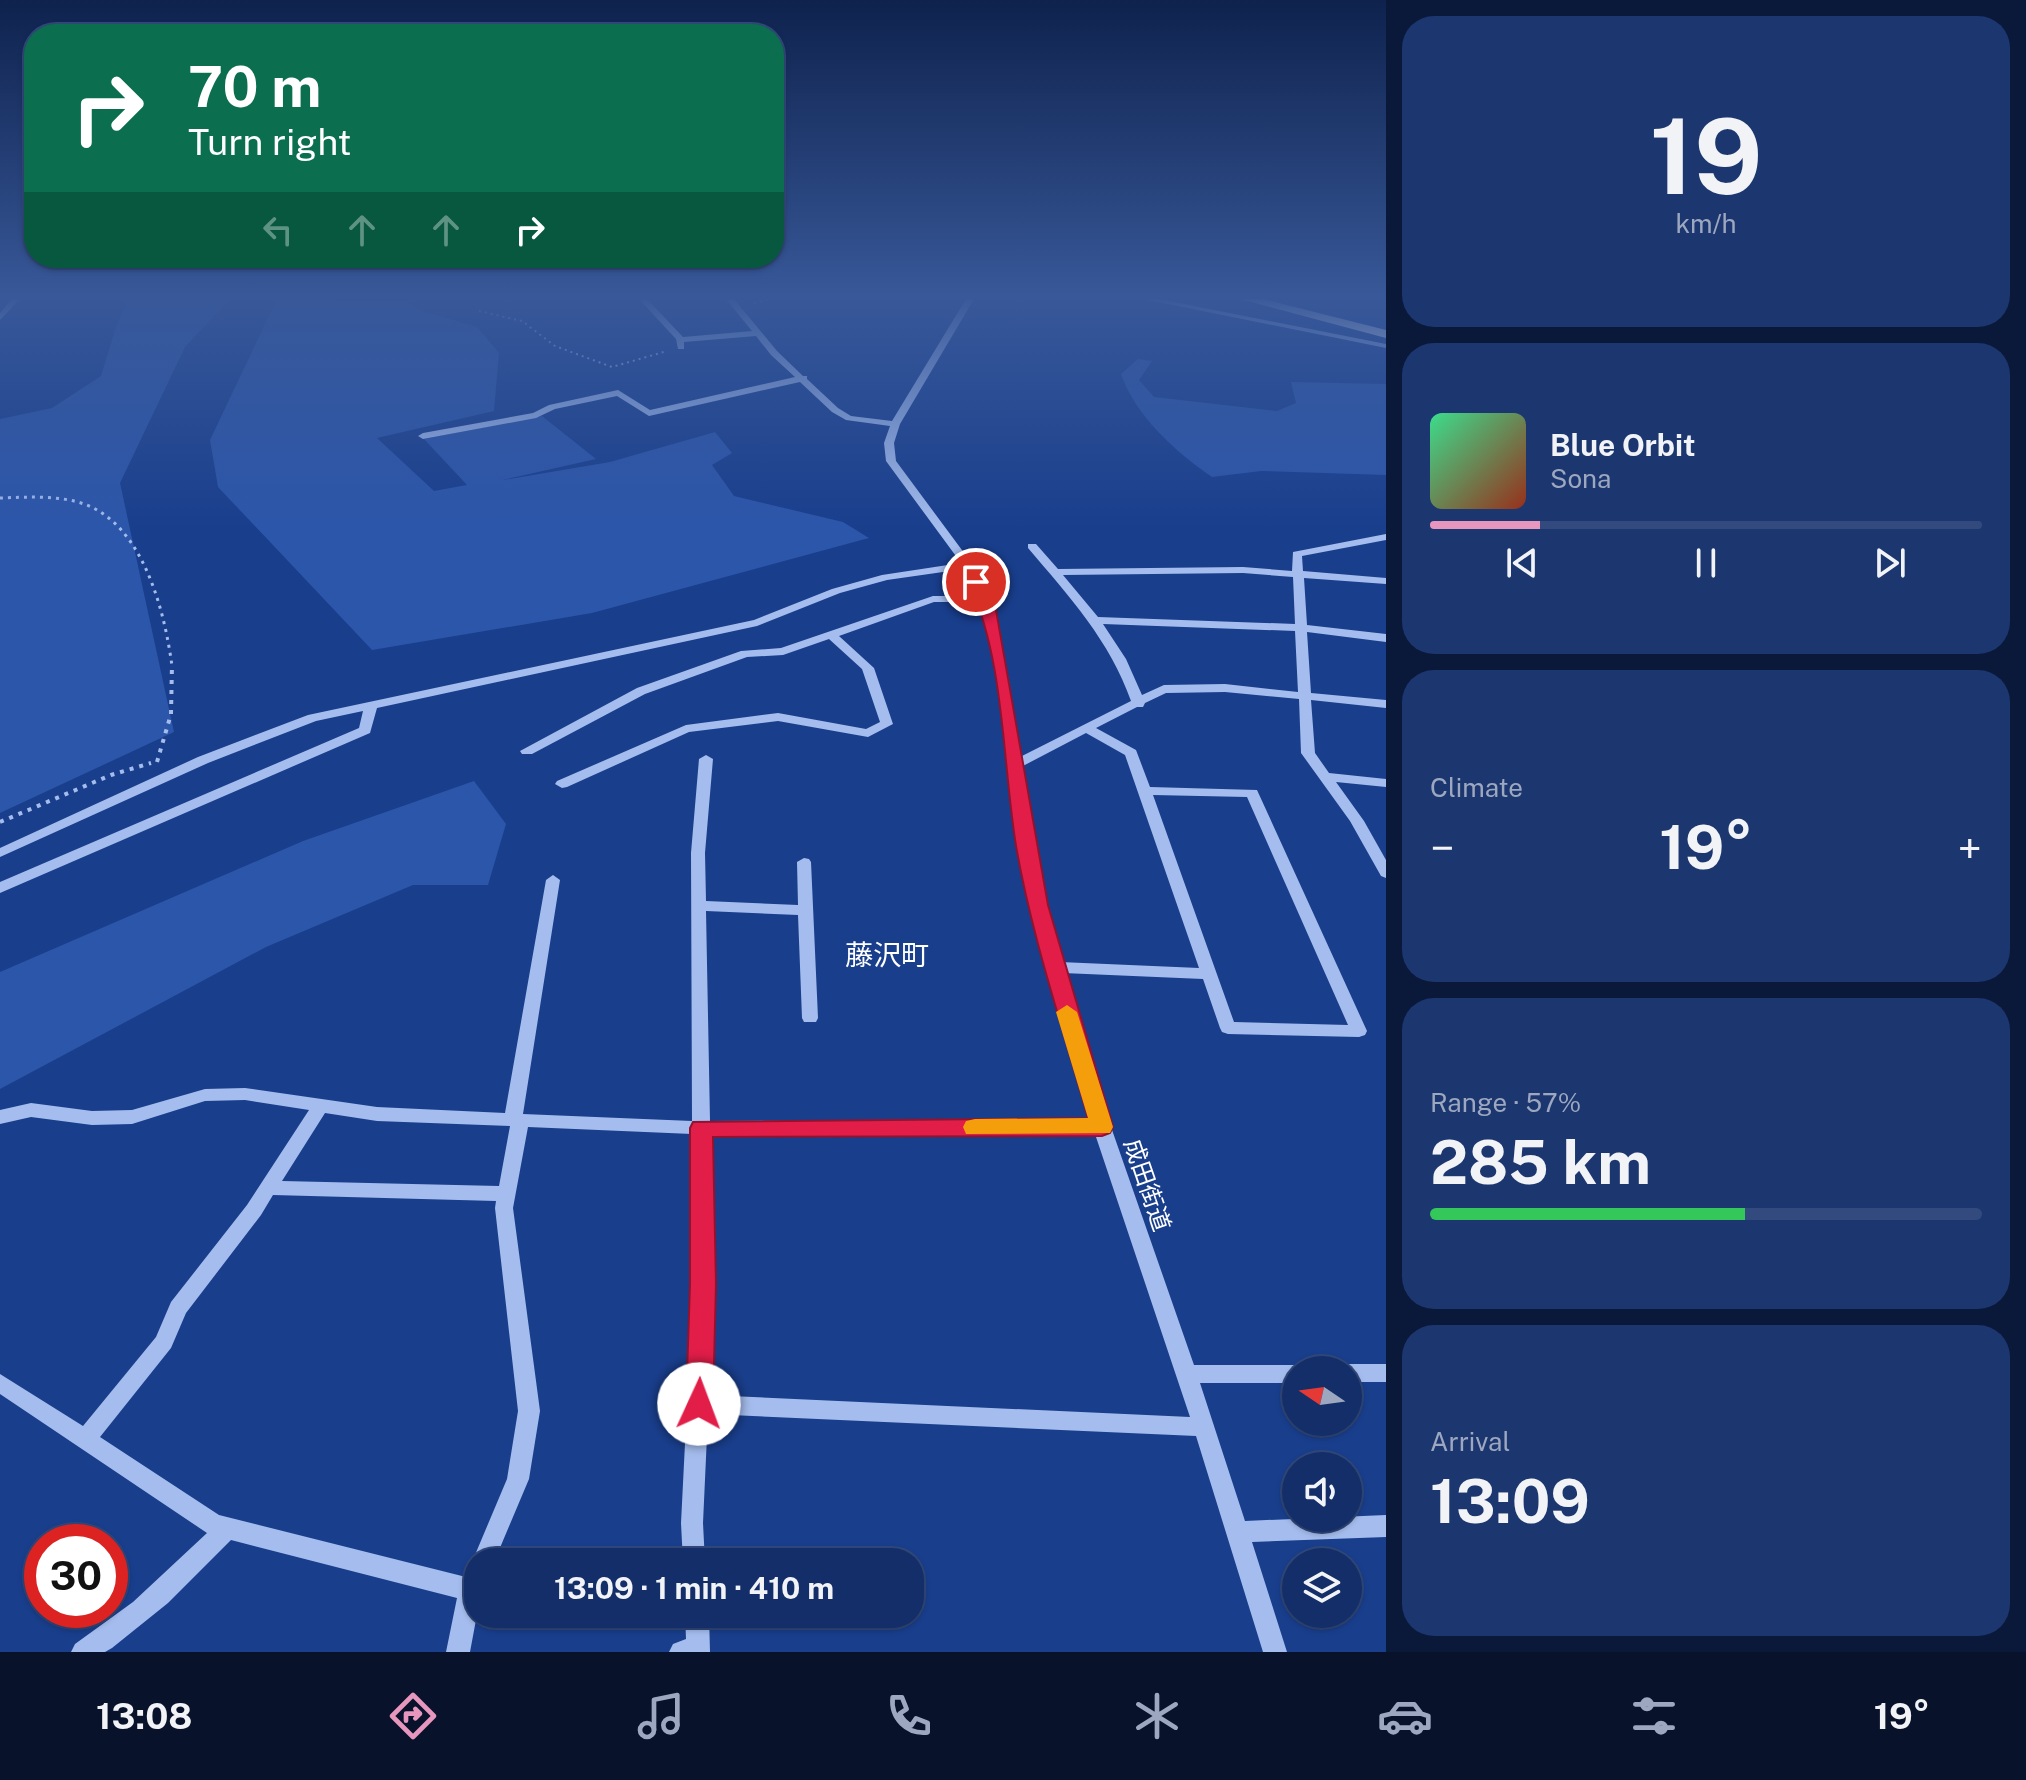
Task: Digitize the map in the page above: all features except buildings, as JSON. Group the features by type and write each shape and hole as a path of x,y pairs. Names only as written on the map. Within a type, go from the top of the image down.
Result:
{"street":[{"name":"成田街道","path":"924,376 895,424 889,443 891,461 968,565 984,599 1003,681 1025,845 1053,967 1102,1127 1187,1374 1275,1652"},
{"path":"423,436 536,415 552,407 618,393 649,413 804,378 835,410 849,418 895,424"},
{"path":"1386,537 1297,554 1308,753 1357,821 1386,873"},
{"path":"1032,546 1098,620 1132,681 1139,704"},
{"path":"0,853 247,741 312,718 757,623 836,591 873,580 968,565"},
{"path":"1055,572 1298,572 1386,581"},
{"path":"527,751 641,691 745,654 783,651 933,599 984,599"},
{"path":"1098,620 1301,628 1386,638"},
{"path":"562,784 686,729 778,717 868,733 887,724 868,668 831,635"},
{"path":"1014,765 1164,689 1225,688 1386,704"},
{"path":"0,888 365,730 371,705"},
{"path":"1088,729 1131,753 1144,791 1228,1028 1359,1031 1252,793 1144,791"},
{"path":"693,1548 703,1284 698,853 706,759"},
{"path":"1325,777 1386,783"},
{"path":"804,862 810,1018"},
{"path":"489,1548 518,1479 529,1411 504,1208 553,880"},
{"path":"698,906 805,910"},
{"path":"1053,967 1209,974"},
{"path":"0,1117 31,1110 92,1118 132,1117 205,1095 232,1094 377,1114 701,1128 1102,1127"},
{"path":"86,1439 164,1342 178,1308 268,1188 320,1107"},
{"path":"268,1188 507,1194"},
{"path":"1362,1373 1386,1373"},
{"path":"1187,1374 1282,1374"},
{"path":"0,1383 214,1525 464,1580"},
{"path":"699,1404 1202,1427"},
{"path":"1237,1532 1386,1526"},
{"path":"83,1652 132,1621 227,1528"},
{"path":"458,1652 464,1627"},
{"path":"681,1652 699,1650 698,1628"}],"path":[{"path":"0,498 29,497 97,509 121,531 147,568 173,682 170,726 157,762 111,775 0,822"}],"shaded area":[{"path":"101,376 171,376 120,483 174,732 0,813 0,419 52,408"},
{"path":"240,376 497,376 494,411 377,438 434,491 467,485 424,439 542,416 596,459 503,480 610,462 715,432 732,453 712,465 734,496 843,522 869,538 592,613 372,650 218,487 210,440"},
{"path":"1122,376 1142,376 1139,380 1154,397 1277,411 1296,403 1291,382 1386,384 1386,475 1261,471 1212,477 1171,445 1136,405"},
{"path":"474,781 506,824 488,885 413,885 266,947 0,1089 0,972 303,841"}],"slow traffic":[{"path":"975,1127 1102,1127 1067,1012"}],"district":[{"name":"藤沢町","path":"887,955"}],"route":[{"path":"699,1404 703,1284 701,1128 1102,1127 1053,967 1038,905 1025,845 1003,681 989,610 976,582"}]}
